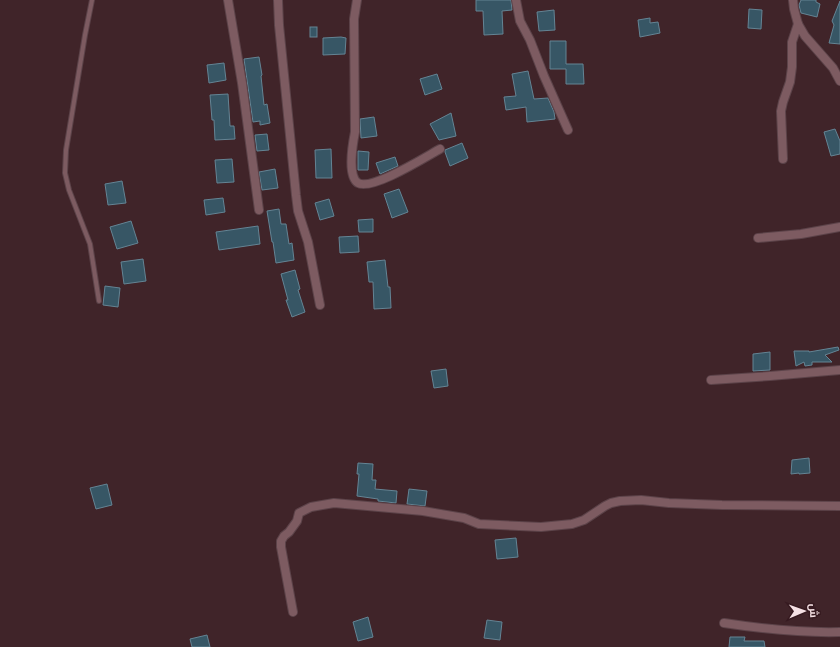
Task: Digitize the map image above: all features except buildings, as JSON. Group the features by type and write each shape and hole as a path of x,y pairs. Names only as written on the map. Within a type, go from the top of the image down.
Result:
{"street":[{"path":"228,0 242,83 259,210"},
{"path":"278,0 279,25 298,211 308,242 320,305"},
{"path":"357,0 354,19 355,132 352,145 352,169 354,178 358,183 364,184 380,180 395,174 440,149"},
{"path":"516,0 520,21 530,40 568,130"},
{"path":"793,0 798,24 805,36 833,68 840,82"},
{"path":"783,159 781,111 790,82 792,67 792,42 798,24"},
{"path":"758,238 801,234 840,227"},
{"path":"711,380 840,370"},
{"path":"293,612 281,541 297,521 299,513 311,507 334,503 415,510 464,518 479,524 542,527 572,524 584,520 611,503 634,500 669,503 840,506"},
{"path":"724,623 797,631 840,632"}],"lane":[{"path":"92,0 66,150 65,173 69,190 90,244 99,301"}]}
